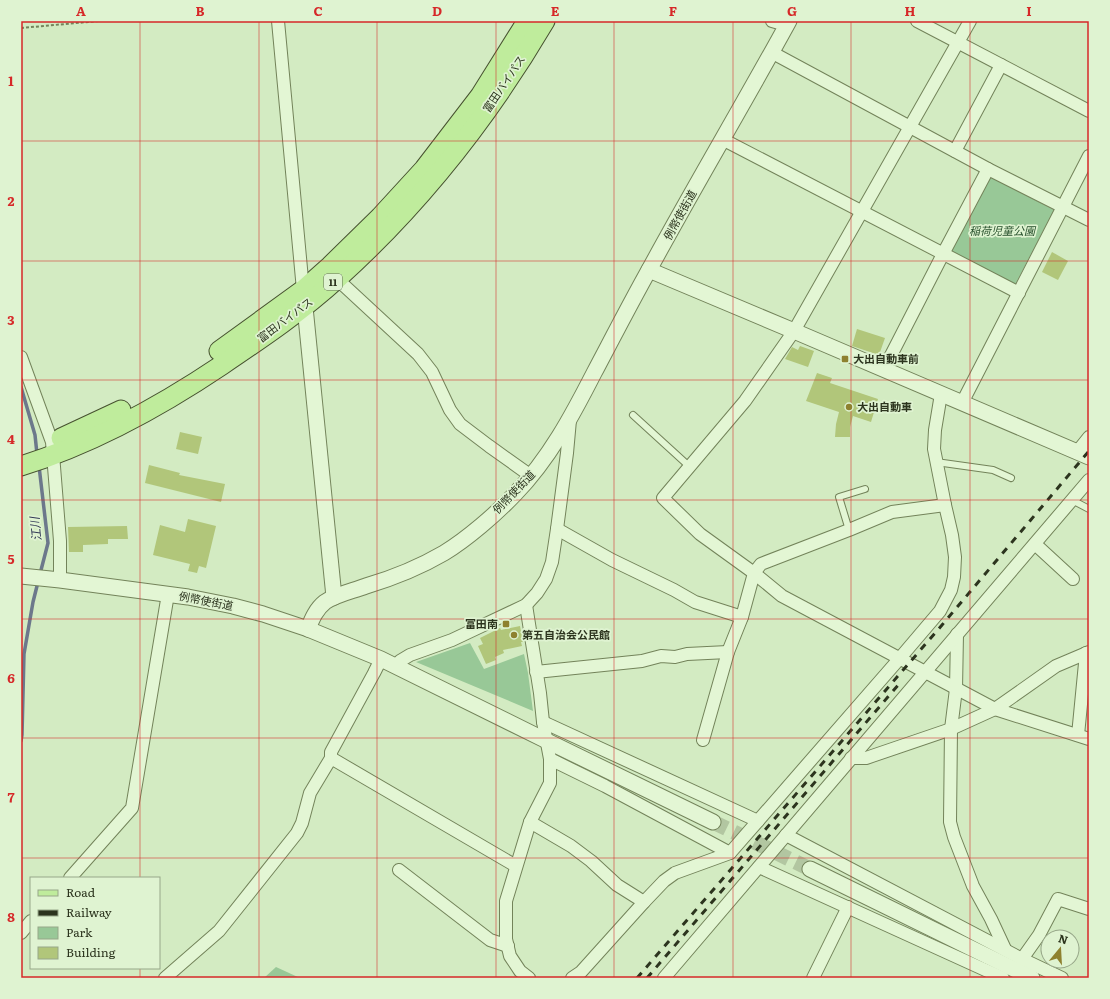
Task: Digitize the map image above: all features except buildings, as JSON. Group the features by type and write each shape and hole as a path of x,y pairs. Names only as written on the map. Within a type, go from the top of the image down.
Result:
{"main road":[{"name":"富田バイパス","path":"38,454 104,433 146,412 199,380 266,335 304,298 330,266 380,217 424,168 480,96 527,21"},
{"name":"富田バイパス","path":"304,298 337,278 391,226 435,177 493,103 545,21"}],"street":[{"path":"278,21 334,597"},
{"path":"772,21 788,23"},
{"path":"917,21 1089,111"},
{"path":"851,758 866,758 951,729 995,709 1056,666 1088,653 1083,737 995,709 782,596 754,573 700,534 663,498 746,401 794,331 970,21"},
{"name":"例幣使街道","path":"21,576 168,594 233,606 308,629 312,617 318,608 325,602 334,597 391,578 444,553 459,543 488,520 514,495 544,460 570,420 649,270 788,23"},
{"path":"771,52 988,169 1089,220"},
{"path":"955,151 1000,65"},
{"path":"722,139 1019,293"},
{"path":"962,403 1089,156"},
{"path":"884,369 988,169"},
{"path":"649,270 1083,455 1089,437"},
{"path":"337,278 418,354 432,372 450,410 460,424 531,476"},
{"path":"21,357 38,454 60,541 60,580"},
{"path":"572,978 581,972 644,902 675,872 730,853 940,611 951,590 954,577 952,535 934,449 935,430 941,394"},
{"path":"396,666 400,661 410,655 452,640 526,605 537,593 546,578 552,562 570,420"},
{"path":"664,978 1089,480"},
{"path":"703,740 728,652 742,617 754,573 761,564 892,512 945,505"},
{"path":"557,529 612,560 674,590 695,602 742,617"},
{"path":"1034,544 1073,579"},
{"path":"71,877 132,808 168,594"},
{"path":"526,605 543,722 550,759 550,783 530,822 506,901 506,938 510,956 520,970 529,978"},
{"path":"308,629 396,666 713,822"},
{"path":"957,634 956,689 951,729 950,822 954,837 973,886 1004,949"},
{"path":"536,672 642,661 661,656 675,657 687,654 728,652"},
{"path":"165,978 219,931 297,833 302,823 310,793 331,758 331,752 381,659"},
{"path":"543,722 758,821"},
{"path":"331,758 516,866"},
{"path":"550,759 605,786 730,853"},
{"path":"530,822 571,846 591,861 617,885 644,902"},
{"path":"786,835 1022,959 1062,978"},
{"path":"759,867 1003,978"},
{"path":"810,869 1032,978"},
{"path":"399,870 490,940 508,946"},
{"path":"1022,959 1039,935 1058,899 1089,909"},
{"path":"813,978 848,907"},
{"path":"21,933 30,922"}],"lane":[{"path":"633,415 690,466"},
{"path":"936,462 993,470 1011,478"},
{"path":"849,530 839,497 865,489"},
{"path":"1072,500 1089,509"}],"path":[{"path":"21,28 100,21"}],"green space":[{"name":"稲荷児童公園","path":"989,176 1054,210 1015,285 949,251"},
{"path":"470,643 484,669 524,654 533,711 416,662"},
{"path":"276,967 300,978 264,978"}],"waterway":[{"name":"江川","path":"21,387 35,435 37,454"},
{"name":"江川","path":"39,466 48,543 40,574"},
{"name":"江川","path":"21,741 24,654 38,582"}],"tunnel":[{"path":"713,822 810,869"}],"railway":[{"path":"637,978 942,625 1089,451"},
{"path":"647,978 899,684"}],"place":[{"name":"大出自動車前","path":"845,359"},
{"name":"大出自動車","path":"849,407"},
{"name":"富田南","path":"506,624"},
{"name":"第五自治会公民館","path":"514,635"}]}
